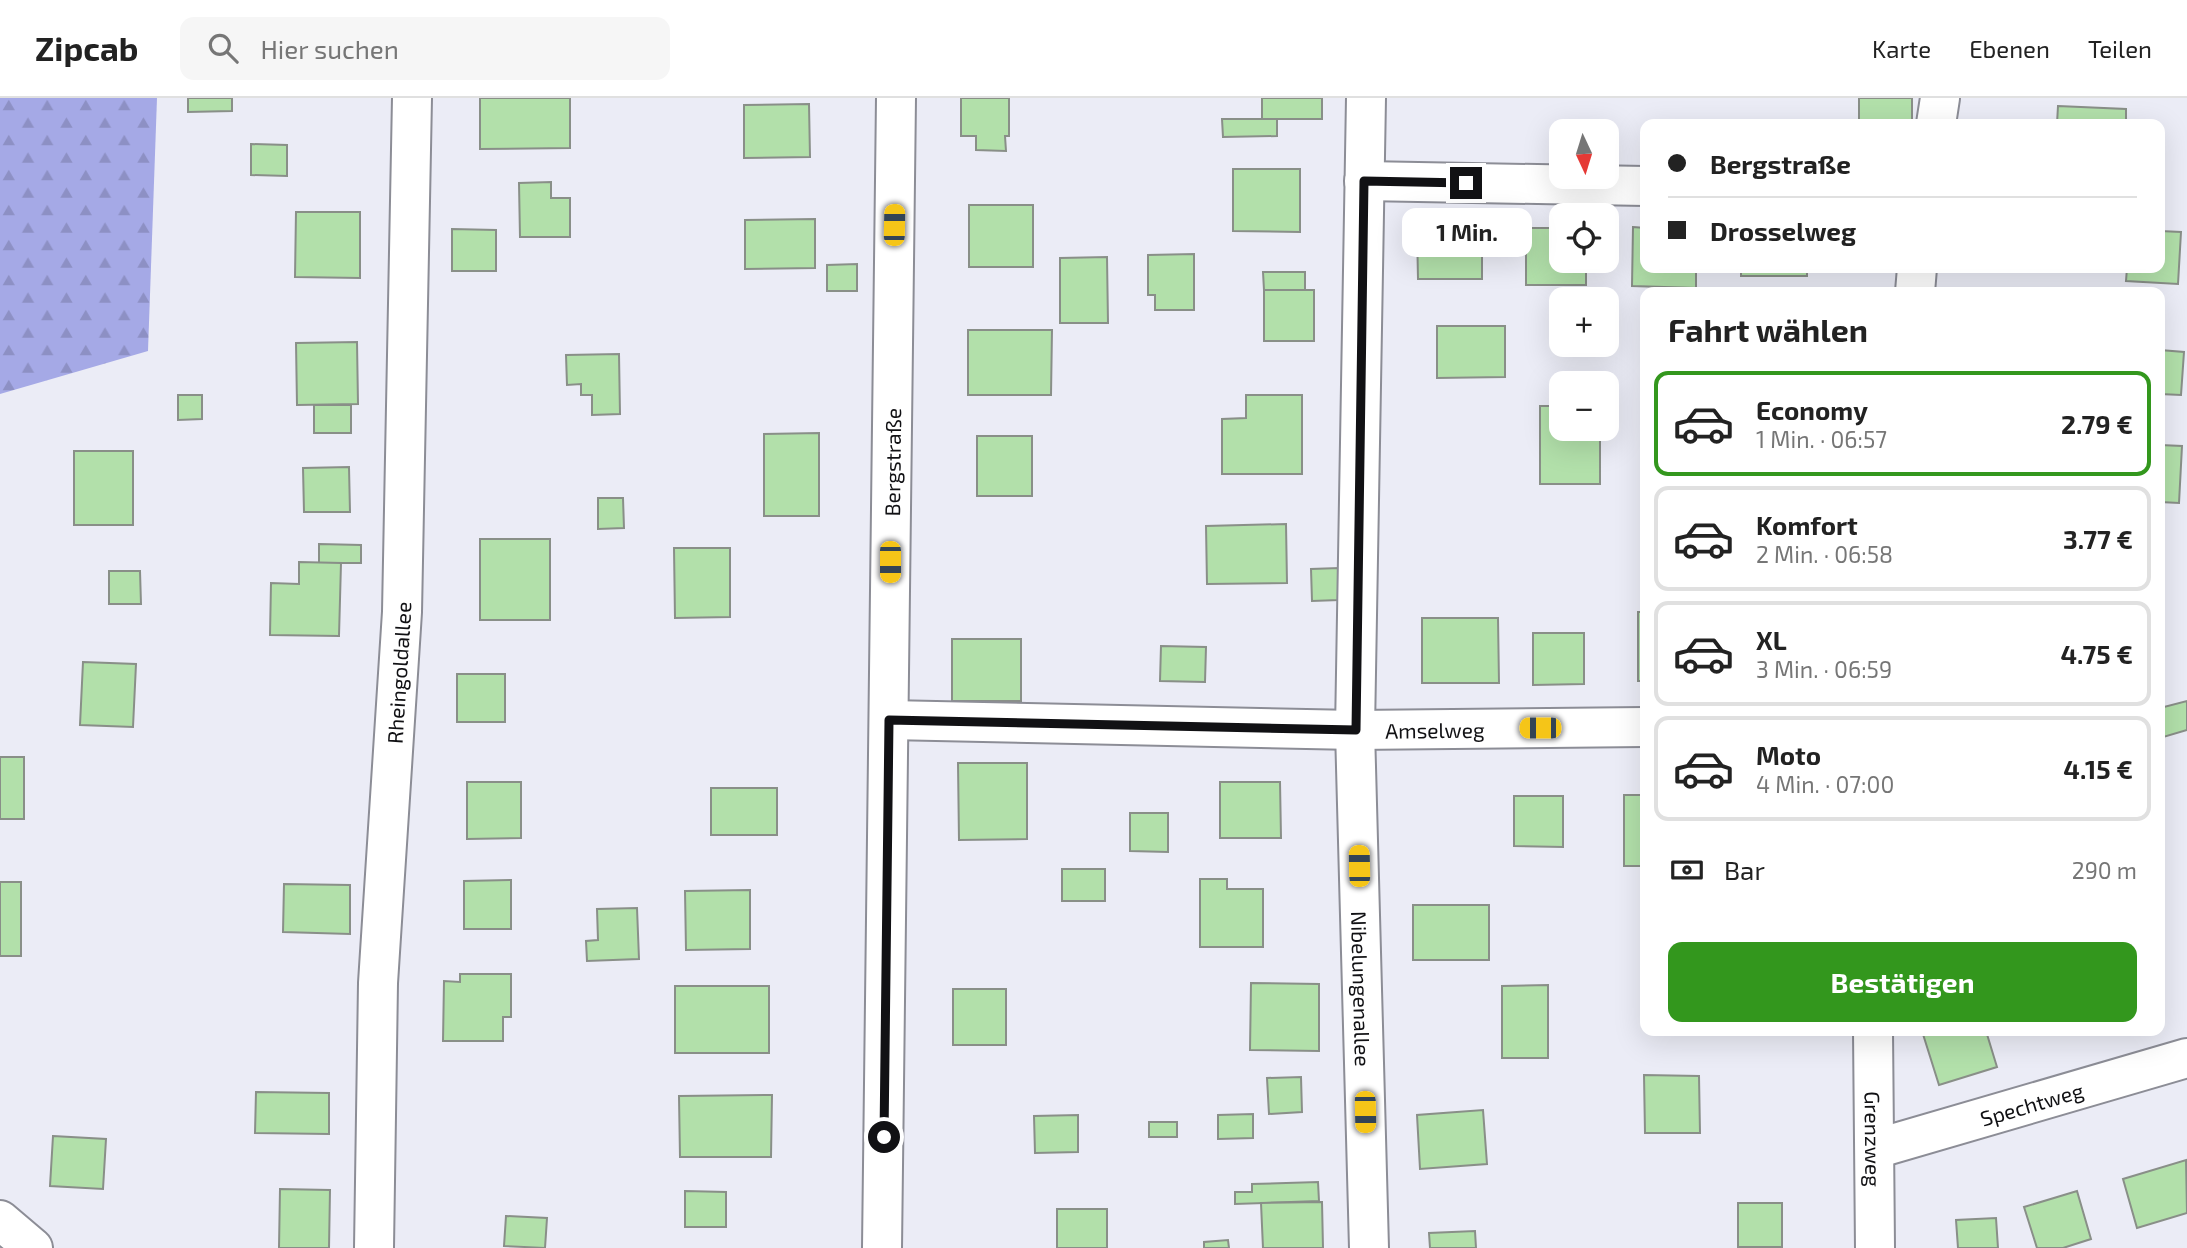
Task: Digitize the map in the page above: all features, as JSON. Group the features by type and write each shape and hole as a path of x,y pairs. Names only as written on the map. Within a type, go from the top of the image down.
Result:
{"street":[{"name":"Rheingoldallee","path":"374,1248 378,983 402,612 412,98"},
{"name":"Bergstraße","path":"882,1248 896,98"},
{"name":"Nibelungenallee","path":"1366,98 1356,730 1368,1248"},
{"path":"1937,119 1940,98"},
{"path":"1364,181 1640,186"},
{"name":"Amselweg","path":"889,720 1356,730 1640,727"},
{"name":"Grenzweg","path":"1873,1036 1875,1248"},
{"name":"Spechtweg","path":"1875,1149 2187,1058"},
{"path":"0,1220 33,1248"}],"green space":[{"path":"0,98 157,98 148,351 0,394"}],"building":[{"path":"188,98 232,98 232,111 188,112"},
{"path":"480,98 570,98 570,148 480,149"},
{"path":"961,98 1009,98 1009,136 1005,136 1006,151 976,150 976,136 961,136"},
{"path":"1262,98 1322,98 1322,119 1262,119"},
{"path":"1859,98 1912,98 1912,119 1859,119"},
{"path":"809,104 810,157 744,158 744,105"},
{"path":"2058,106 2126,109 2126,119 2057,119"},
{"path":"1222,119 1277,119 1277,136 1223,137"},
{"path":"251,144 287,145 287,176 251,175"},
{"path":"1233,169 1300,169 1300,232 1233,231"},
{"path":"551,182 551,198 570,198 570,237 520,237 519,183"},
{"path":"969,205 1033,205 1033,267 969,267"},
{"path":"296,212 360,212 360,278 295,277"},
{"path":"815,219 815,268 745,269 745,220"},
{"path":"1633,227 1640,228 1640,273 1696,273 1696,287 1632,286"},
{"path":"1526,228 1549,228 1549,273 1586,273 1586,285 1526,285"},
{"path":"452,229 496,230 496,271 452,271"},
{"path":"1417,229 1482,229 1482,279 1418,279"},
{"path":"2165,231 2181,232 2178,284 2126,281 2127,273 2165,273"},
{"path":"1194,254 1194,310 1155,310 1155,295 1148,295 1148,255"},
{"path":"1107,257 1108,323 1060,323 1060,258"},
{"path":"857,264 857,291 827,291 827,265"},
{"path":"1263,272 1305,272 1305,290 1264,290"},
{"path":"1741,273 1807,273 1807,276 1741,276"},
{"path":"1264,290 1314,290 1314,341 1264,341"},
{"path":"1437,326 1505,326 1505,377 1437,378"},
{"path":"968,330 1052,330 1051,395 968,395"},
{"path":"357,342 358,404 297,405 296,343"},
{"path":"2165,350 2184,352 2181,395 2165,394"},
{"path":"619,354 620,414 592,415 592,395 581,395 581,384 567,385 566,355"},
{"path":"178,395 202,395 202,419 178,420"},
{"path":"1246,395 1302,395 1302,474 1222,474 1222,419 1246,418"},
{"path":"314,405 351,405 351,433 314,433"},
{"path":"1540,406 1549,406 1549,441 1600,441 1600,484 1540,484"},
{"path":"819,433 819,516 764,516 764,434"},
{"path":"977,436 1032,436 1032,496 977,496"},
{"path":"2165,445 2182,446 2179,503 2165,502"},
{"path":"74,451 133,451 133,525 74,525"},
{"path":"349,467 350,512 304,512 303,468"},
{"path":"598,498 623,498 624,528 598,529"},
{"path":"1286,524 1287,583 1207,584 1206,526"},
{"path":"480,539 550,539 550,620 480,620"},
{"path":"319,544 361,545 361,563 319,563"},
{"path":"674,548 730,548 730,617 675,618"},
{"path":"299,562 341,563 339,636 270,635 271,583 299,584"},
{"path":"1339,568 1339,600 1312,601 1311,569"},
{"path":"109,571 140,571 141,604 109,604"},
{"path":"1638,612 1640,612 1640,681"},
{"path":"1422,618 1498,618 1499,683 1422,683"},
{"path":"1533,633 1584,633 1584,684 1533,685"},
{"path":"952,639 1021,639 1021,701 952,701"},
{"path":"1161,646 1206,647 1205,682 1160,681"},
{"path":"83,662 136,664 133,727 80,725"},
{"path":"457,674 505,674 505,722 457,722"},
{"path":"2187,701 2187,730 2165,737 2165,707"},
{"path":"0,757 24,757 24,819 0,819"},
{"path":"958,763 1027,763 1027,839 959,840"},
{"path":"467,782 521,782 521,838 467,839"},
{"path":"1220,782 1280,782 1281,838 1220,838"},
{"path":"711,788 777,788 777,835 711,835"},
{"path":"1624,795 1640,795 1640,866 1624,866"},
{"path":"1514,796 1563,796 1563,847 1514,846"},
{"path":"1130,813 1168,813 1168,852 1130,851"},
{"path":"1062,869 1105,869 1105,901 1062,901"},
{"path":"1200,879 1227,879 1227,889 1263,889 1263,947 1200,947"},
{"path":"511,880 511,929 464,929 464,881"},
{"path":"0,882 21,882 21,956 0,956"},
{"path":"284,884 350,885 350,934 283,932"},
{"path":"750,890 750,949 686,950 685,891"},
{"path":"1413,905 1489,905 1489,960 1413,960"},
{"path":"637,908 639,959 587,961 586,941 598,940 597,909"},
{"path":"460,974 511,974 511,1017 503,1017 503,1041 443,1041 444,981 460,982"},
{"path":"1251,983 1319,984 1319,1051 1250,1050"},
{"path":"1548,985 1548,1058 1502,1058 1502,986"},
{"path":"675,986 769,986 769,1053 675,1053"},
{"path":"953,989 1006,989 1006,1045 953,1045"},
{"path":"1924,1036 1988,1036 1997,1067 1939,1085"},
{"path":"1644,1075 1699,1076 1700,1133 1645,1133"},
{"path":"1301,1077 1302,1112 1269,1114 1267,1078"},
{"path":"256,1092 329,1093 329,1134 255,1133"},
{"path":"772,1095 771,1157 680,1157 679,1096"},
{"path":"1483,1110 1487,1164 1420,1169 1417,1115"},
{"path":"1253,1114 1253,1138 1218,1139 1218,1115"},
{"path":"1078,1115 1078,1152 1035,1153 1034,1116"},
{"path":"1149,1122 1177,1122 1177,1137 1149,1137"},
{"path":"53,1136 106,1139 103,1189 50,1186"},
{"path":"2186,1160 2187,1213 2137,1228 2123,1179"},
{"path":"1318,1182 1319,1201 1235,1204 1235,1192 1252,1192 1252,1184"},
{"path":"280,1189 330,1190 329,1248 279,1248"},
{"path":"685,1191 726,1192 726,1227 685,1227"},
{"path":"2077,1191 2091,1239 2063,1248 2037,1248 2024,1207"},
{"path":"1322,1202 1323,1248 1263,1248 1261,1203"},
{"path":"1738,1203 1782,1203 1782,1247 1738,1247"},
{"path":"1057,1209 1107,1209 1107,1248 1057,1248"},
{"path":"506,1216 547,1218 545,1248 504,1246"},
{"path":"1996,1218 1998,1248 1958,1248 1956,1220"},
{"path":"1475,1231 1476,1248 1430,1248 1429,1233"},
{"path":"1228,1240 1229,1248 1204,1248 1204,1242"}],"route":[{"path":"884,1137 889,720 1356,730 1364,181 1466,183"}]}
